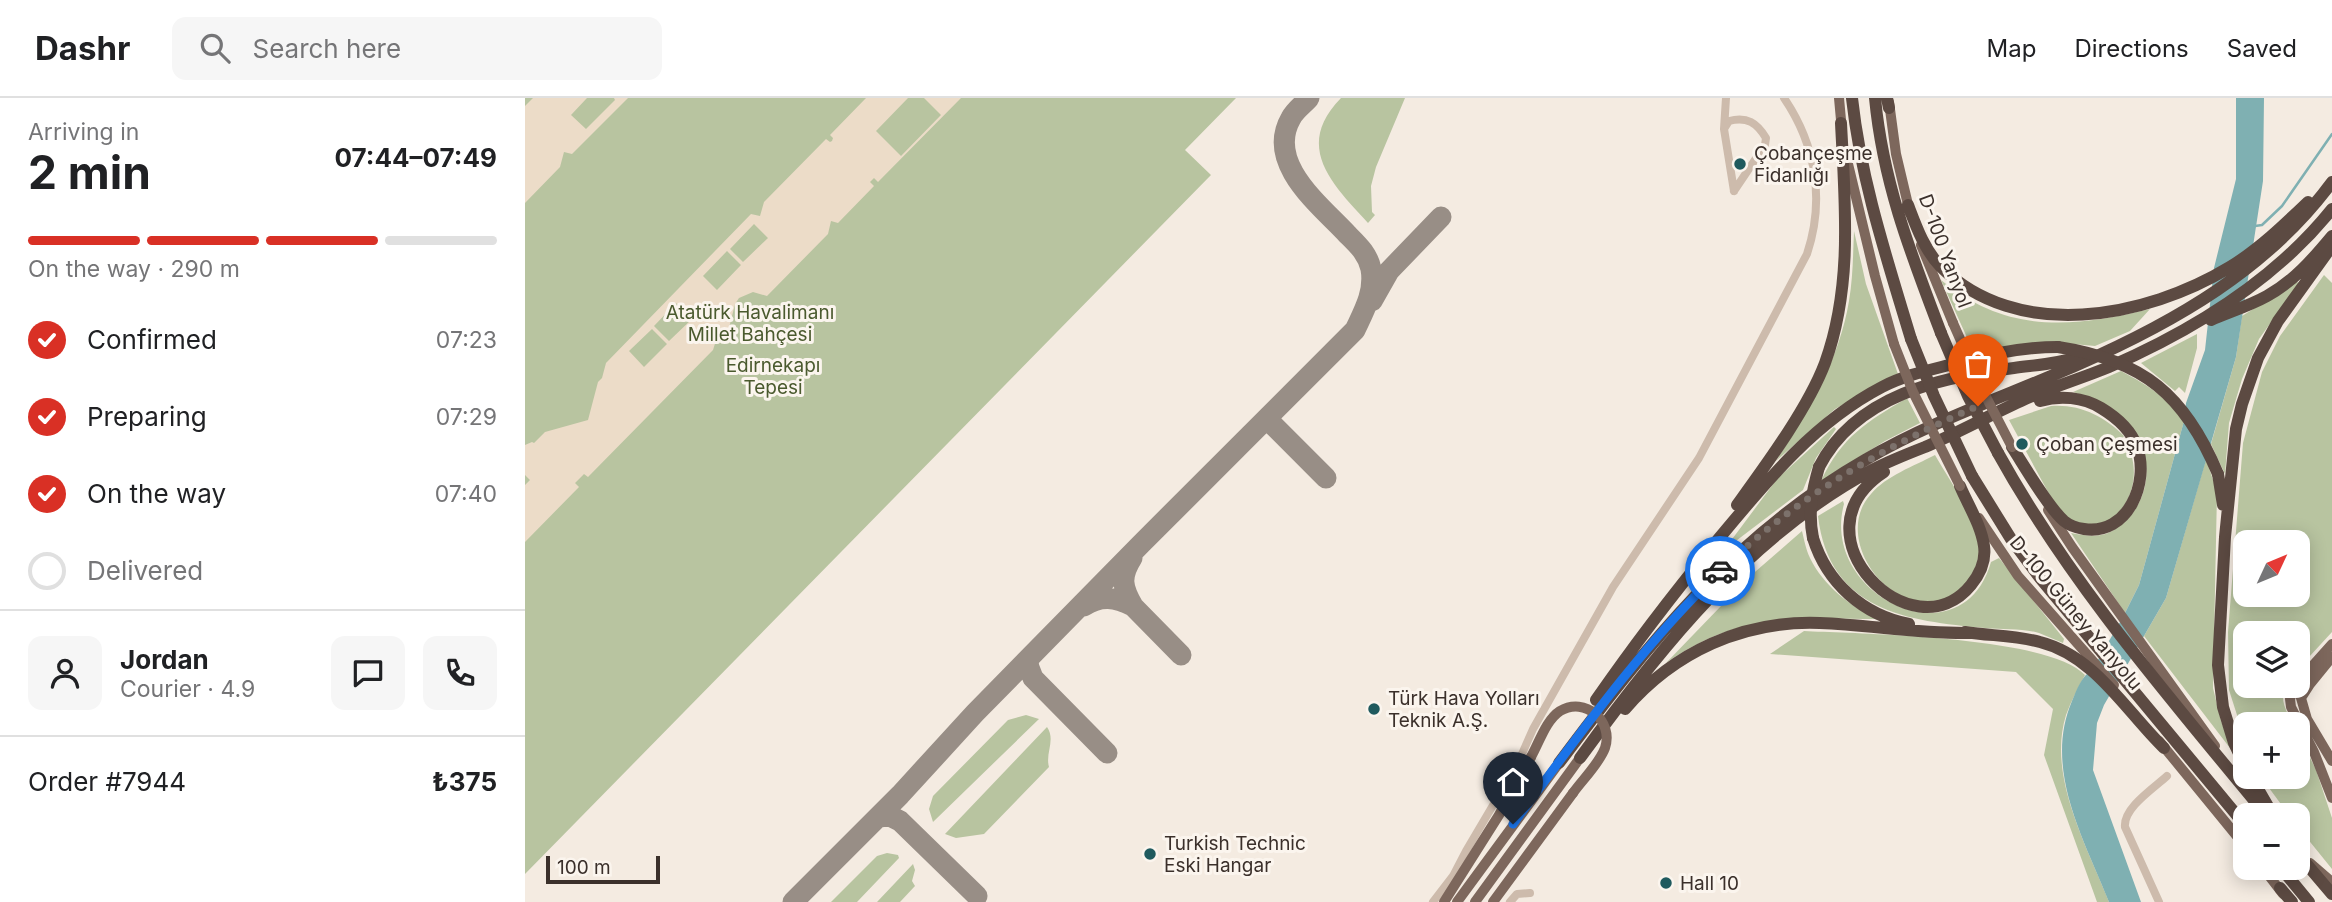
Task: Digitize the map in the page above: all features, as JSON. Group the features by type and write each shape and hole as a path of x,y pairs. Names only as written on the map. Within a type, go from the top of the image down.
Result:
{"highway":[{"path":"1852,98 1867,192 1912,339 1934,396 1972,476 2011,539 2040,578 2233,811"},
{"path":"1875,98 1883,155 1896,211 1941,333 1968,396 1998,453 2064,560 2256,803"},
{"path":"1709,550 1725,521 1807,399 1824,363 1838,316 1844,279 1846,236 1841,123"},
{"path":"1908,205 1923,240 1940,266 1980,293 2030,313 2065,315 2131,307 2181,291 2214,276 2261,245 2330,184"},
{"path":"1559,763 1612,692 1678,612 1776,520 1864,460 1960,414 2077,365 2157,327 2201,301 2256,262 2304,217 2330,184"},
{"path":"2203,321 2255,283 2301,243 2332,209"},
{"path":"1580,758 1626,695 1708,599 1794,523 1852,482 2020,402 2112,366 2180,331 2259,300 2304,270 2332,236"},
{"path":"2233,737 2219,689 2219,626 2236,429 2251,376 2278,321 2332,246"},
{"path":"2125,342 2069,360 1961,377 1906,392 1884,402 1849,426 1832,445 1819,467 1810,511 1812,538 1822,562 1833,578 1864,608 1899,622 2042,642 2075,657 2092,670 2164,748"},
{"path":"1559,763 1568,741 1614,674 1709,550 1774,474 1808,439 1854,404 1883,387 1915,374 1976,357 2023,349 2058,347 2095,354 2124,364 2160,387 2190,421 2206,447 2221,488 2225,537"},
{"path":"2002,411 2062,397 2083,400 2108,413 2126,429 2137,446 2140,473 2136,496 2127,512 2113,524 2091,530 2070,525 2057,513 2012,447"},
{"path":"1923,447 1869,483 1859,494 1851,511 1849,534 1855,558 1867,575 1887,594 1910,604 1938,606 1961,595 1977,577 1985,548 1960,486"},
{"path":"1580,758 1637,695 1668,667 1701,648 1734,635 1768,627 1817,623 1943,634 1970,633"},
{"path":"2310,868 2332,894"},
{"path":"2291,880 2309,902"},
{"path":"2280,888 2290,902"}],"main road":[{"name":"D-100 Güney Yanyolu","path":"1839,98 1850,177 1894,344 1913,392 1960,486 2018,576 2124,696 2233,831"},
{"name":"D-100 Yanyol","path":"1888,101 1896,154 1908,205 1927,263 1984,393 2039,495 2072,547 2207,733 2228,768"},
{"path":"2310,668 2332,644"},
{"path":"2332,657 2301,698 2307,719 2332,761"},
{"path":"2290,698 2291,707 2332,799"},
{"path":"1444,902 1499,816 1554,717 1573,706 1593,711 1604,723 1606,744 1599,759 1493,902"},
{"path":"1475,902 1580,758"},
{"path":"1457,902 1559,763"},
{"path":"2310,863 2332,881"},
{"path":"2273,880 2280,888"}],"street":[{"path":"1724,129 1730,121 1741,118 1760,128 1766,138 1765,145 1734,191 1724,129 1726,98"},
{"path":"1433,902 1453,876 1518,763 1533,729 1613,587 1699,458 1807,254 1816,221 1817,186 1805,134 1784,98"},
{"path":"2159,902 2125,820 2129,811 2167,776"},
{"path":"1510,902 1517,894 1529,893"}],"green space":[{"name":"Atatürk Havalimanı Millet Bahçesi","path":"525,98 1236,98 1185,150 1211,175 525,874"},
{"path":"1341,98 1405,98 1376,167 1371,186 1372,212 1375,215 1368,223 1331,180 1319,149 1320,133 1327,116"},
{"path":"1854,231 1866,284 1898,374 1835,409 1776,461 1811,404 1838,344 1850,292"},
{"path":"2324,275 2332,283 2332,632 2310,656 2310,621 2233,621 2233,698 2283,698 2287,712 2236,712 2229,690 2228,632 2233,569 2233,607 2310,607 2310,530 2236,530 2243,443 2262,372 2280,336"},
{"path":"1941,280 1966,298 1991,310 2041,322 2094,320 2150,309 2130,331 2095,346 2051,342 1974,353"},
{"path":"2299,283 2259,339 2242,379 2229,423 2225,474 2211,444 2236,357 2242,316"},
{"path":"2197,334 2197,348 2185,393 2179,387 2175,391 2141,363"},
{"path":"2121,371 2156,392 2184,421 2139,585 2125,613 2071,533 2089,536 2108,533 2127,520 2144,490 2144,456 2098,402 2073,392"},
{"path":"1907,398 1920,423 1885,441 1821,481 1847,441"},
{"path":"2051,406 2082,409 2108,423 2124,436 2122,439 2133,460 2133,485 2123,508 2104,523 2092,525 2071,522 2054,503 2009,420"},
{"path":"1834,427 1836,429 1816,458 1803,490 1724,550 1777,479"},
{"path":"1935,455 1974,524 1979,546 1978,558 1969,579 1951,597 1933,601 1914,600 1896,593 1881,581 1869,565 1861,547 1858,529 1861,510 1877,488"},
{"path":"2206,459 2217,492 2213,688 2221,721 2233,752 2144,636 2166,598"},
{"path":"1843,501 1842,537 1852,566 1872,590 1897,606 1925,613 1952,609 1975,593 1991,562 1999,558 2064,639 2063,643 2033,631 1928,621 1901,615 1876,605 1855,591 1838,573 1825,548 1818,516"},
{"path":"1802,531 1809,555 1822,577 1848,602 1877,619 1792,619 1742,627 1692,647 1666,663 1748,578"},
{"path":"1804,631 1909,636 1995,645 2034,652 2065,662 2085,675 2066,715 2061,738 2062,762 2072,810 2109,902 2097,902 2044,755 2053,709 2016,672 1770,654"},
{"path":"1026,715 1039,719 933,822 929,809 933,796 1008,720"},
{"path":"1047,727 1051,737 1049,767 984,834 956,838 945,834"},
{"path":"2310,758 2332,818 2332,869 2310,842 2310,803 2280,803 2270,789 2310,789"},
{"path":"887,853 898,855 899,858 857,902 831,902 877,856"},
{"path":"913,864 915,870 912,881 915,886 900,902 877,902"}],"shaded area":[{"path":"533,98 587,98 571,115 586,129 614,98 628,98 572,154 564,152 560,167 525,203 525,106"},
{"path":"866,98 908,98 876,131 901,156 941,115 924,98 961,98 878,182 874,178 870,182 874,186 838,223 831,221 828,234 767,296 753,292 739,298 727,336 718,334 713,350 588,477 584,474 575,483 579,487 525,542 525,485 530,480 525,475 525,445 534,443 545,432 588,420 606,363 751,214 760,216 764,202 826,139 832,141 830,135","holes":["754,224 768,238 743,262 730,249","727,251 741,265 717,290 703,276","676,303 692,319 669,341 654,326","652,329 667,344 644,367 629,351"]}],"water":[{"path":"2236,98 2264,98 2263,181 2236,357 2166,598 2104,705 2097,723 2093,770 2141,902 2109,902 2070,803 2064,778 2064,727 2080,684 2092,670 2139,585 2184,421 2186,403 2205,350 2214,268 2236,179"}],"waterway":[{"path":"2255,226 2262,225 2282,206 2332,134"}],"taxiway":[{"path":"793,902 900,795 975,713 1141,544 1355,330 1370,293 1370,264 1359,246 1299,182 1285,151 1285,135 1291,118 1309,98"},
{"path":"1372,301 1389,271 1441,217"},
{"path":"1267,419 1326,478"},
{"path":"1084,606 1108,598 1133,606 1124,582 1132,558"},
{"path":"1123,596 1181,655"},
{"path":"1029,659 1028,665 1033,678 1107,753"},
{"path":"878,817 890,816 900,821 977,896"}],"way so far":[{"path":"1720,571 1776,520 1864,460 1978,406"}],"place":[{"name":"Çobançeşme Fidanlığı","path":"1740,164"},
{"name":"Çoban Çeşmesi","path":"2022,444"},
{"name":"Türk Hava Yolları Teknik A.Ş.","path":"1374,709"},
{"name":"Turkish Technic Eski Hangar","path":"1150,854"},
{"name":"Hall 10","path":"1666,883"}],"route":[{"path":"1513,824 1635,663 1678,612 1720,571"}],"park label":[{"name":"Edirnekapı Tepesi","path":"773,376"}]}
